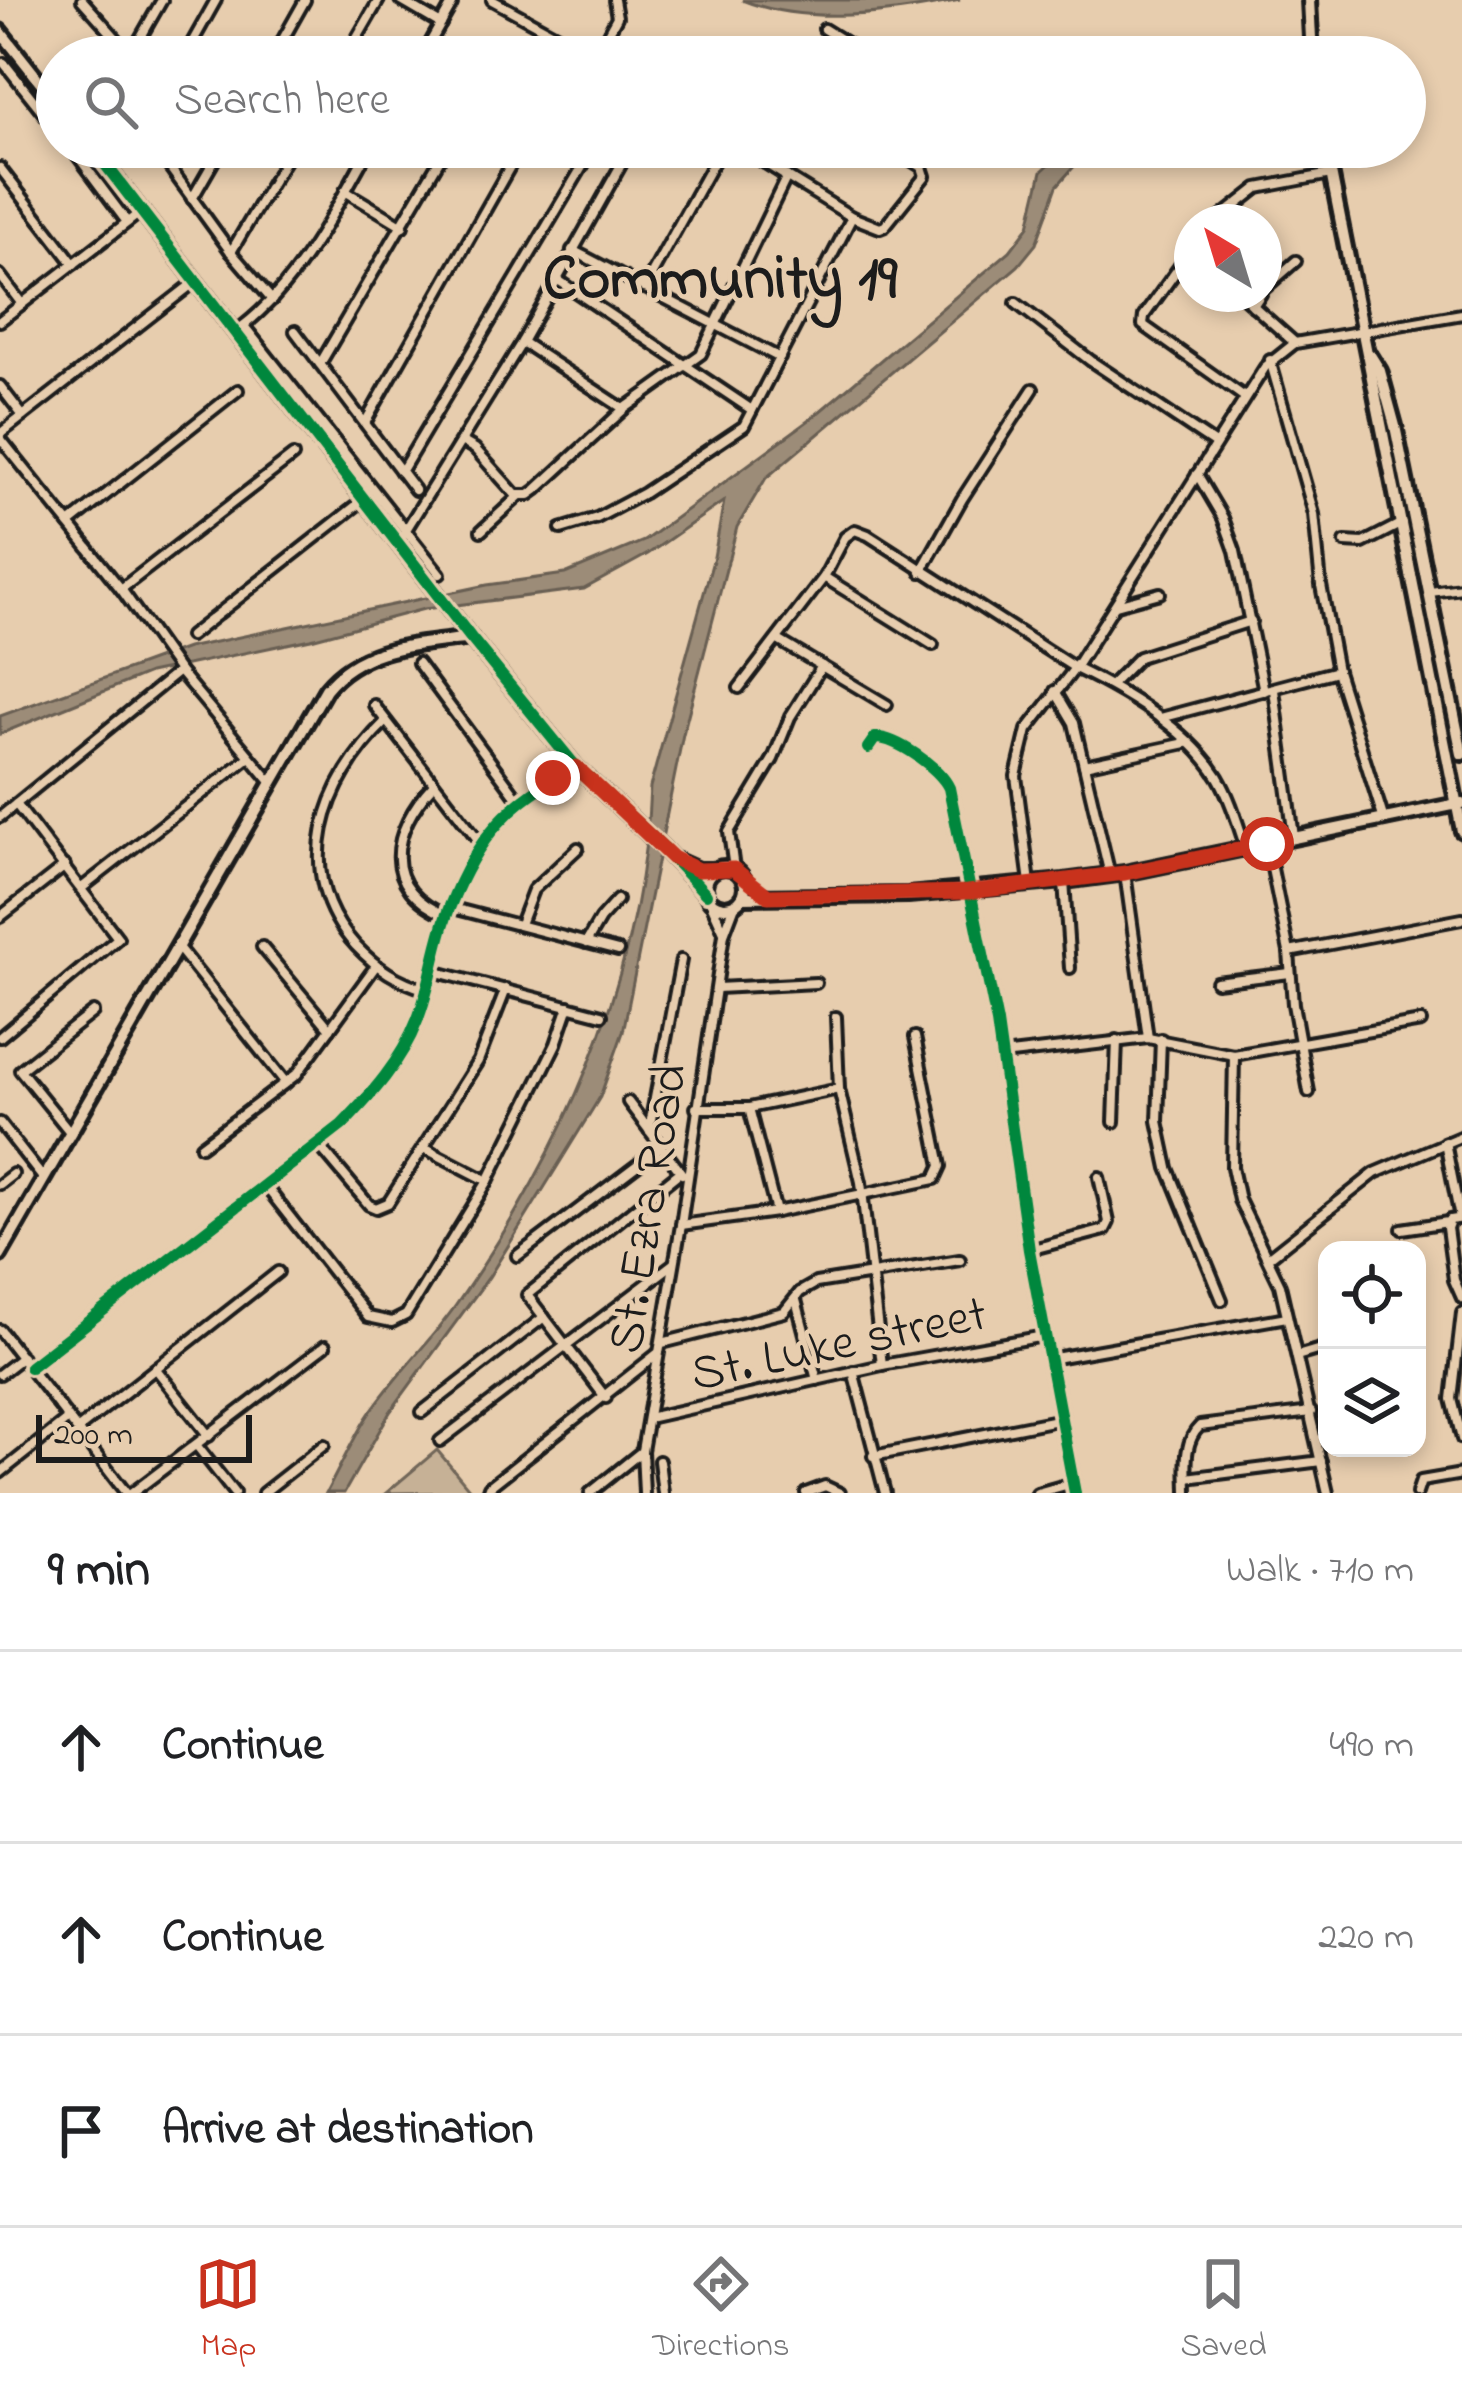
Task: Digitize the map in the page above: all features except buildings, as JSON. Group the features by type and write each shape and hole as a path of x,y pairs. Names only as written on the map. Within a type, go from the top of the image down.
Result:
{"street":[{"path":"82,0 113,36"},
{"path":"141,36 162,0"},
{"path":"196,36 216,0"},
{"path":"285,36 305,0"},
{"path":"359,36 380,0"},
{"path":"400,0 441,24"},
{"path":"492,0 557,36"},
{"path":"607,36 617,17 614,0"},
{"path":"1309,0 1311,36"},
{"path":"434,36 452,4"},
{"path":"824,29 835,36"},
{"path":"0,31 36,76"},
{"path":"18,53 2,65 36,105"},
{"path":"0,168 74,264"},
{"path":"86,168 127,222"},
{"path":"108,168 196,281 240,328 402,536 471,638 576,767 723,908 768,896 968,892 1125,873 1459,804"},
{"path":"170,168 272,300"},
{"path":"192,199 210,168"},
{"path":"231,252 281,168"},
{"path":"240,328 272,300 358,168"},
{"path":"320,364 435,168"},
{"path":"365,423 509,168"},
{"path":"400,472 581,168"},
{"path":"402,536 522,342 619,168"},
{"path":"644,288 710,168"},
{"path":"774,168 852,217 885,226 925,176 922,168"},
{"path":"1330,168 1462,754"},
{"path":"1238,204 1258,188 1331,174"},
{"path":"481,531 519,496 536,490 624,409 700,354 787,176"},
{"path":"345,191 403,226"},
{"path":"0,321 142,211"},
{"path":"561,530 597,518 674,474 729,439 749,420 852,217"},
{"path":"572,250 780,358"},
{"path":"1282,274 1296,262"},
{"path":"0,275 22,304"},
{"path":"1174,275 1144,316 1143,325 1243,396"},
{"path":"555,278 752,410"},
{"path":"196,281 0,436 121,589 178,670 272,782"},
{"path":"1016,303 1091,361 1215,444"},
{"path":"1260,312 1294,343"},
{"path":"1030,885 1016,776 1027,730 1075,668 1270,360 1294,343 1462,314"},
{"path":"240,328 366,498 440,574"},
{"path":"295,331 415,490"},
{"path":"522,342 624,409"},
{"path":"1270,360 1314,514 1337,671 1383,817"},
{"path":"1375,372 1462,831"},
{"path":"0,386 23,416"},
{"path":"920,572 1033,389"},
{"path":"69,524 238,390"},
{"path":"463,442 475,448 519,496"},
{"path":"121,589 293,456"},
{"path":"1197,474 1228,530 1269,690 1294,837"},
{"path":"190,637 366,498"},
{"path":"1345,542 1363,543 1402,523"},
{"path":"740,688 824,577 845,537 855,530 1159,719 1220,781 1246,848"},
{"path":"824,577 933,645"},
{"path":"1428,592 1462,588"},
{"path":"1114,605 1160,593"},
{"path":"1111,686 1139,657 1251,621"},
{"path":"0,1255 326,689 344,669 371,655 471,638"},
{"path":"778,640 887,705"},
{"path":"418,663 519,800"},
{"path":"768,896 734,869 729,832 822,666"},
{"path":"0,817 178,670"},
{"path":"1159,719 1337,671"},
{"path":"1055,691 1074,723 1110,875"},
{"path":"374,705 480,842"},
{"path":"386,721 351,760 328,808 320,875 328,906 375,967 427,990"},
{"path":"868,748 875,738 885,737 943,775 1002,1055 1029,1250 1074,1488 1037,1493"},
{"path":"1084,765 1186,743"},
{"path":"83,887 248,758"},
{"path":"30,1367 317,1143 380,1085 404,1046 427,990 448,912 480,842 519,800 576,767"},
{"path":"433,785 406,817 397,849 398,866 414,894 432,910 520,924 618,951"},
{"path":"0,1037 117,942 117,933 16,804"},
{"path":"1267,844 1289,952 1309,1092"},
{"path":"520,924 533,890 578,848"},
{"path":"673,858 698,870 734,869"},
{"path":"0,917 65,866"},
{"path":"713,870 705,881 724,934"},
{"path":"1125,873 1148,1038"},
{"path":"739,901 744,880"},
{"path":"1064,881 1070,968"},
{"path":"586,943 617,900"},
{"name":"St. Ezra Road","path":"644,1493 642,1451 681,1225 684,1175 724,934 739,901"},
{"path":"1289,952 1462,920"},
{"path":"177,946 286,1083"},
{"path":"262,947 331,1029"},
{"path":"650,1130 681,960"},
{"path":"201,1145 286,1083 309,1060 375,967"},
{"path":"433,971 602,1015"},
{"path":"1216,982 1291,973"},
{"path":"717,988 816,982"},
{"path":"317,1143 369,1205 376,1208 388,1203 478,1061 506,988"},
{"path":"264,1184 358,1305 379,1322 406,1315 488,1181 556,1045 569,1006"},
{"path":"70,1132 20,1070 93,1012"},
{"path":"836,1017 839,1089 863,1195 882,1365"},
{"path":"1002,1055 1148,1038 1234,1055 1421,1022"},
{"path":"681,1225 776,1212 935,1179 940,1173 915,1037"},
{"path":"1161,1039 1158,1121 1163,1145 1190,1229 1222,1300"},
{"path":"1114,1122 1117,1040"},
{"path":"1234,1055 1232,1167 1238,1200 1269,1257 1298,1356 1328,1493"},
{"path":"696,1108 749,1108 839,1089"},
{"path":"606,1398 528,1292 684,1175 628,1102"},
{"path":"749,1108 776,1212"},
{"path":"0,1123 43,1178"},
{"path":"1269,1257 1375,1173 1462,1136"},
{"path":"1402,1229 1461,1218 1445,1142"},
{"path":"517,1256 661,1148"},
{"path":"426,1149 488,1181"},
{"path":"0,1184 13,1174"},
{"path":"1029,1250 1105,1231 1109,1222 1100,1177"},
{"path":"1448,1222 1453,1272 1462,1298"},
{"path":"488,1493 489,1487 606,1398 660,1348 784,1312 816,1282 960,1260"},
{"path":"440,1441 675,1262"},
{"path":"77,1430 278,1272"},
{"path":"796,1299 818,1380"},
{"path":"1462,1313 1452,1399 1462,1439"},
{"path":"422,1412 544,1317"},
{"path":"1049,1359 1287,1317"},
{"path":"0,1330 129,1493 325,1346"},
{"name":"St. Luke street","path":"648,1418 882,1365 1044,1336"},
{"path":"1298,1356 1321,1349"},
{"path":"0,1374 22,1357"},
{"path":"156,1369 208,1436"},
{"path":"853,1372 885,1493"},
{"path":"1187,1493 1190,1435 1200,1426 1310,1412"},
{"path":"0,1473 68,1419"},
{"path":"873,1456 1062,1419"},
{"path":"263,1493 325,1445"},
{"path":"197,1446 233,1493"},
{"path":"590,1493 642,1451"},
{"path":"659,1461 663,1493"},
{"path":"1187,1478 1321,1461"},
{"path":"1417,1493 1421,1481 1462,1474"},
{"path":"806,1493 825,1486 840,1493"}],"shaded area":[{"path":"742,0 960,0 906,10 822,15"},
{"path":"1073,168 1057,186 1036,244 1018,266 766,478 737,527 683,734 623,1032 600,1097 489,1277 390,1412 344,1493 326,1493 375,1405 445,1320 495,1247 563,1124 590,1060 632,926 650,787 714,557 724,501 648,554 584,589 424,609 311,639 149,673 0,734 0,716 187,648 487,585 565,574 644,541 812,418 1010,251 1029,226 1042,171"},
{"path":"437,1450 472,1492 386,1493"}],"cycle path":[{"path":"108,168 576,767 706,894"},
{"path":"868,748 875,738 894,742 927,763 949,788 997,1023 1029,1250 1075,1493"},
{"path":"30,1367 342,1125 364,1101 394,1064 417,1021 445,920 484,840 514,807 576,767"}],"district":[{"name":"Community 19","path":"720,275"}],"route":[{"path":"553,778 576,767 673,858 698,870 734,869 768,896 968,892 1125,873 1267,844"}]}
